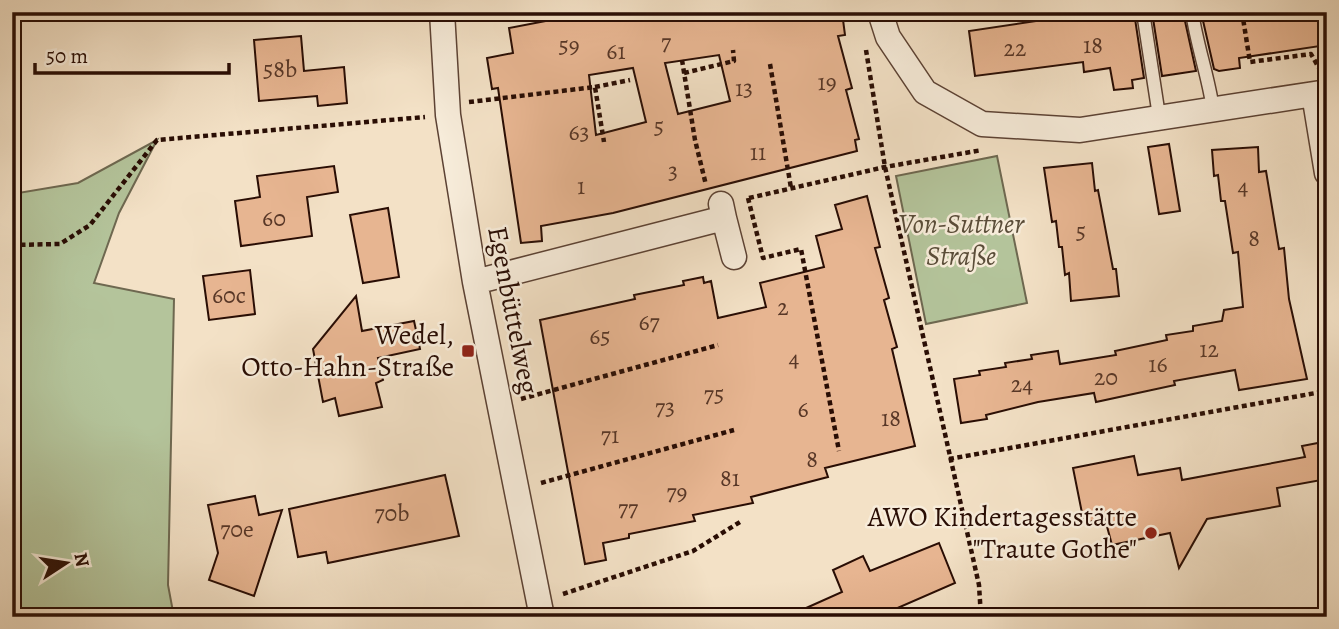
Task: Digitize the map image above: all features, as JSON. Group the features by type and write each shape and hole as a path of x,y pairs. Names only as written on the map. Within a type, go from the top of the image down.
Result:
{"street":[{"name":"Egenbüttelweg","path":"442,12 448,110 475,282 540,610"},
{"path":"880,12 888,37 925,92 982,124 1080,130 1213,109 1321,87 1327,173"},
{"path":"475,282 720,214 734,257"}],"lane":[{"path":"1143,12 1158,116"},
{"path":"1192,12 1199,55 1207,71 1213,109"}],"path":[{"path":"1242,12 1250,62 1311,54 1321,87"},
{"path":"864,41 885,167 979,585 981,617"},
{"path":"684,73 734,61 733,50"},
{"path":"682,60 695,140 720,214"},
{"path":"770,64 791,188"},
{"path":"12,245 60,244 90,225 157,140 448,110 595,88 630,80"},
{"path":"595,88 604,142"},
{"path":"750,198 885,167"},
{"path":"763,258 801,249 839,451"},
{"path":"500,405 718,345"},
{"path":"949,459 1327,391"},
{"path":"516,490 734,430"},
{"path":"540,610 693,551 740,522"}],"green space":[{"path":"157,140 119,213 94,283 174,299 168,585 174,617 12,617 12,194 78,183"},
{"name":"Von-Suttner Straße","path":"997,156 1027,303 926,324 896,176"}],"building":[{"path":"616,12 739,12 740,17 770,12 842,12 845,35 838,36 852,88 846,90 859,139 855,140 857,151 613,213 541,226 542,241 521,243 498,88 492,89 487,58 513,53 509,28 577,15 578,18","holes":["719,55 730,101 678,114 665,63","633,68 646,122 596,135 589,75"]},
{"path":"1096,12 1134,12 1144,78 1132,80 1133,88 1114,90 1110,68 1084,72 1083,62 975,76 969,31"},
{"path":"1152,12 1183,12 1196,71 1162,76"},
{"path":"1201,12 1327,12 1327,45 1239,58 1240,68 1219,71 1214,69"},
{"path":"301,36 304,71 344,67 347,103 318,106 317,96 259,101 254,40"},
{"path":"1169,144 1180,211 1159,214 1148,147"},
{"path":"1258,147 1259,172 1266,171 1279,249 1284,248 1289,299 1307,379 1239,390 1235,370 1174,381 1175,385 1096,402 1094,393 1038,402 986,415 987,419 961,423 954,379 980,375 979,371 1006,367 1005,363 1032,359 1031,355 1058,351 1060,364 1116,355 1115,351 1167,340 1166,335 1193,331 1193,326 1222,321 1224,310 1243,307 1238,252 1233,253 1225,201 1221,201 1218,175 1214,176 1212,150"},
{"path":"1092,163 1095,191 1098,190 1113,269 1116,269 1119,296 1071,301 1069,273 1065,275 1056,221 1052,222 1044,168"},
{"path":"334,166 338,192 307,197 312,236 241,246 235,201 260,197 257,176"},
{"path":"867,196 880,247 875,248 889,298 884,300 897,347 892,349 915,446 825,468 828,477 751,497 753,503 693,515 695,521 629,534 629,538 603,543 606,560 585,564 540,320 635,299 634,295 684,285 683,281 703,277 704,283 711,281 718,318 766,307 760,283 824,267 816,236 842,229 835,205"},
{"path":"388,208 399,277 363,283 350,215"},
{"path":"250,270 255,314 209,320 203,276"},
{"path":"356,296 362,331 414,321 420,349 378,358 383,380 376,383 382,407 339,416 335,398 323,402 313,349"},
{"path":"1323,442 1327,479 1277,488 1280,506 1207,519 1179,568 1170,533 1112,545 1105,519 1084,523 1073,468 1134,456 1138,475 1180,468 1182,480 1305,457 1302,446"},
{"path":"445,475 459,536 328,563 326,552 298,557 289,509"},
{"path":"255,496 259,515 282,510 254,596 209,580 218,553 208,505"},
{"path":"939,543 955,583 877,617 786,617 842,592 833,570 863,556 870,571"}],"place":[{"name":"Wedel, Otto-Hahn-Straße","path":"468,351"},
{"name":"AWO Kindertagesstätte \"Traute Gothe\"","path":"1151,533"}]}
